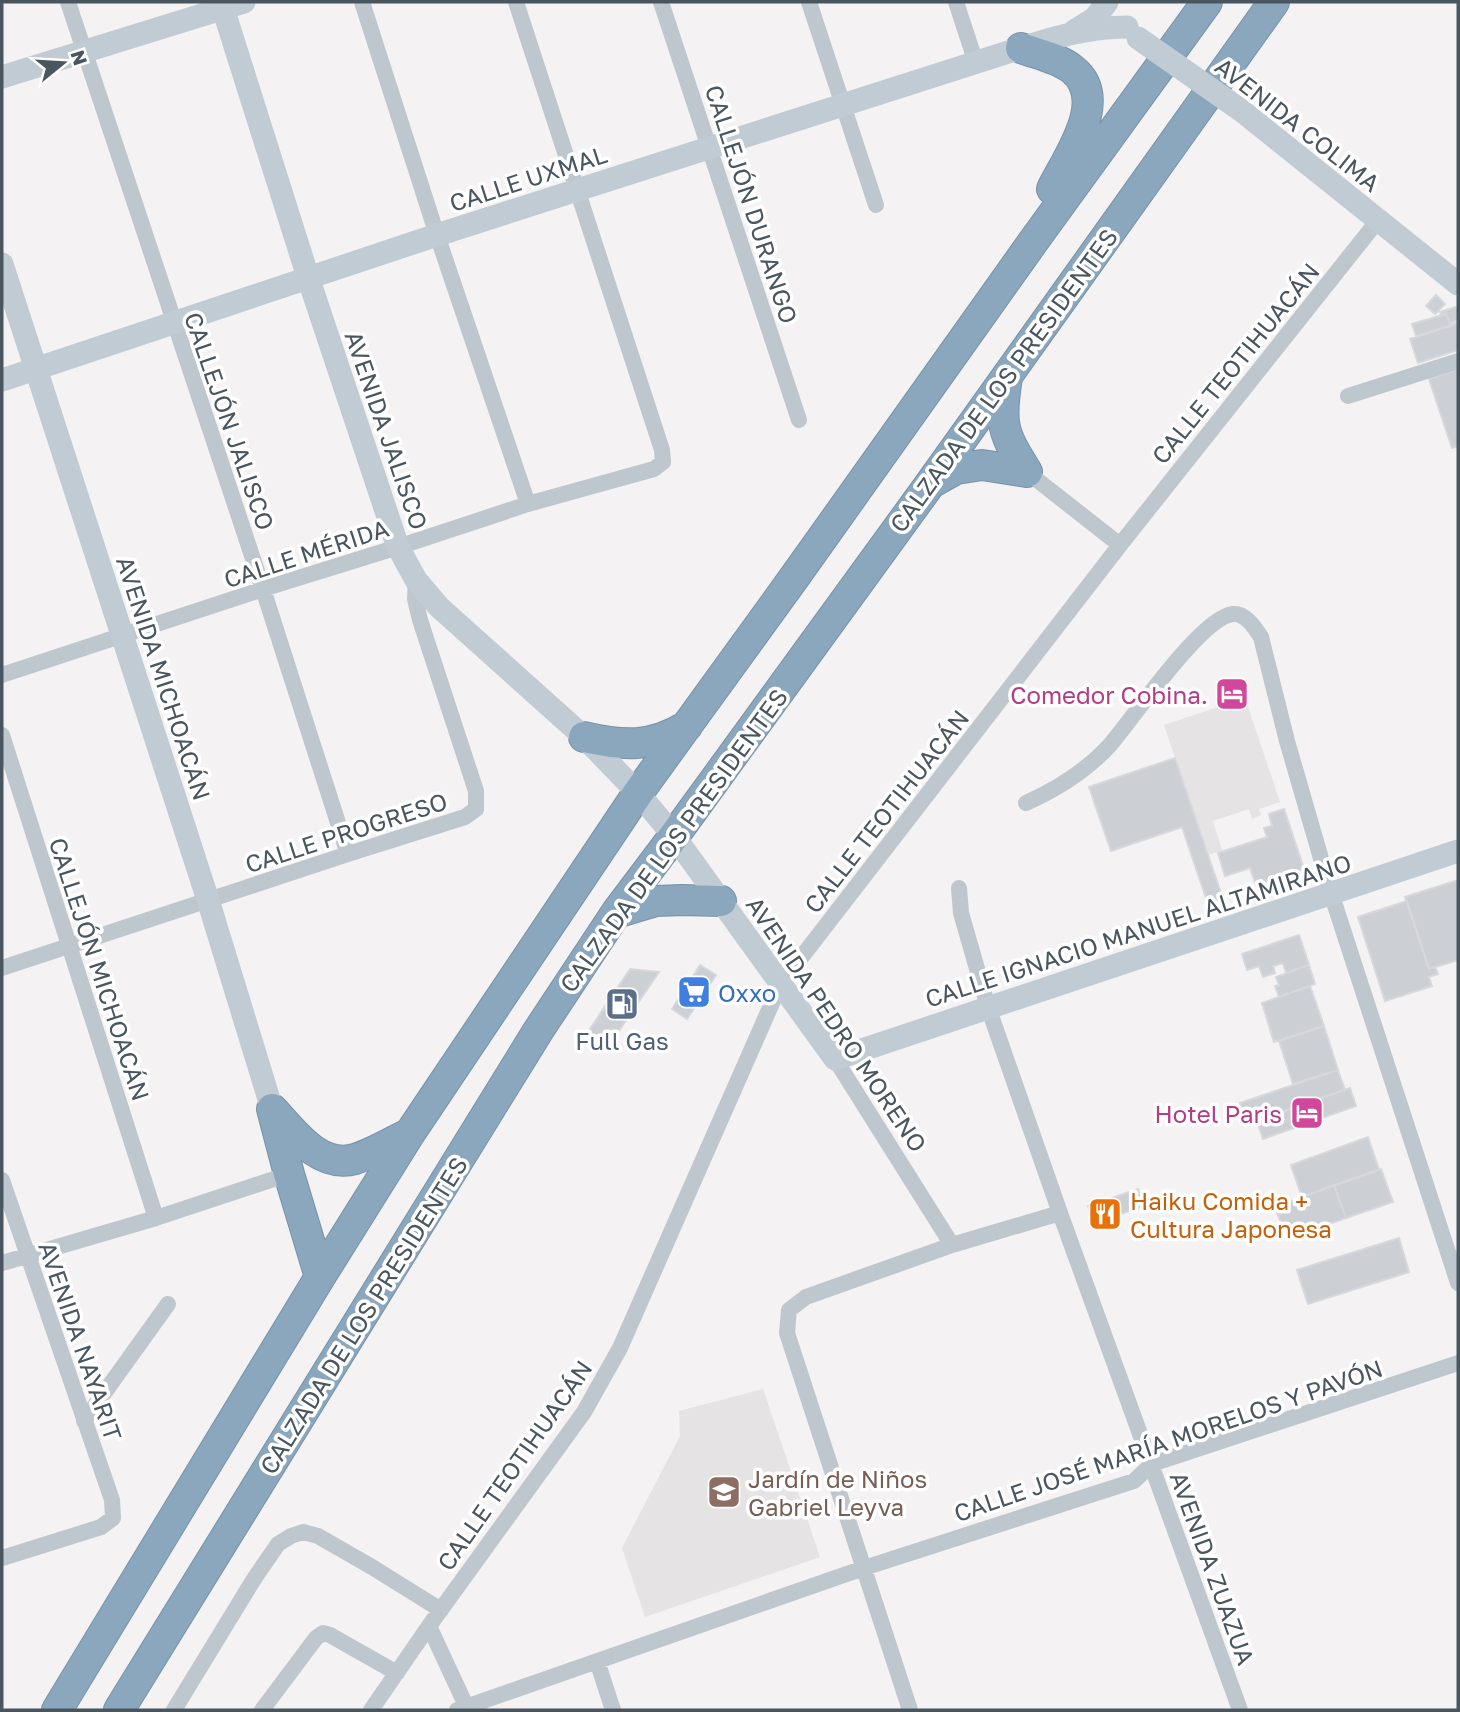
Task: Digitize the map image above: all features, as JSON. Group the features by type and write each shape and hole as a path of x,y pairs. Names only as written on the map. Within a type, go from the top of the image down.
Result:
{"highway":[{"name":"CALZADA DE LOS PRESIDENTES","path":"57,1710 410,1133 638,793 1207,2"},
{"name":"CALZADA DE LOS PRESIDENTES","path":"119,1710 531,1043 616,913 930,484 1274,2"},
{"path":"1250,35 1289,2"},
{"path":"1021,48 1072,69 1083,81 1087,97 1086,121 1047,199 1035,239"},
{"path":"1007,376 1004,425 1011,445 1027,472"},
{"path":"930,484 957,469 982,465 1027,472"},
{"path":"583,737 620,744 637,744 672,735 687,726"},
{"path":"616,913 656,901 721,901"},
{"path":"272,1109 299,1139 315,1152 333,1159 352,1160 410,1133"},
{"path":"272,1109 320,1277"}],"street":[{"name":"CALLEJÓN JALISCO","path":"68,2 348,854"},
{"path":"362,2 528,504"},
{"path":"516,2 576,190"},
{"name":"CALLEJÓN DURANGO","path":"661,2 799,420"},
{"path":"809,2 876,205"},
{"path":"956,2 976,63"},
{"name":"CALLE UXMAL","path":"1072,33 1095,18 1109,2"},
{"name":"AVENIDA COLIMA","path":"1109,2 1132,32 1242,111 1458,284"},
{"path":"2,77 229,4"},
{"name":"AVENIDA JALISCO","path":"229,4 307,277 398,547 416,580 439,607 583,737 638,793"},
{"name":"CALLE UXMAL","path":"2,380 437,234 1021,48 1072,33 1106,28 1132,32"},
{"name":"CALLE MÉRIDA","path":"2,675 528,504 653,469 663,462 662,450 576,190"},
{"name":"CALLE TEOTIHUACÁN","path":"371,1710 584,1412 620,1348 780,985 1120,545 1379,219"},
{"name":"AVENIDA MICHOACÁN","path":"2,264 208,900 272,1109"},
{"path":"1348,396 1458,361"},
{"path":"1027,472 1120,545"},
{"name":"CALLE PROGRESO","path":"2,968 465,817 476,809 476,791 420,620 415,598 416,580"},
{"path":"1026,803 1054,791 1108,747 1183,652 1208,628 1234,614 1242,616 1255,626 1261,637 1287,741 1331,893 1458,1283"},
{"name":"CALLEJÓN MICHOACÁN","path":"2,735 156,1218"},
{"name":"AVENIDA PEDRO MORENO","path":"638,793 674,836 835,1059 952,1245"},
{"name":"CALLE IGNACIO MANUEL ALTAMIRANO","path":"835,1059 1458,851"},
{"name":"AVENIDA ZUAZUA","path":"958,888 961,912 988,1007 1240,1710"},
{"path":"2,1263 156,1218 289,1174"},
{"name":"AVENIDA NAYARIT","path":"2,1180 112,1500 113,1518 101,1527 2,1558"},
{"path":"910,1710 787,1333 789,1310 806,1297 952,1245 1060,1213"},
{"path":"84,1422 169,1304"},
{"name":"CALLE JOSÉ MARÍA MORELOS Y PAVÓN","path":"464,1709 864,1568 1134,1481 1152,1464 1458,1363"},
{"path":"174,1710 254,1579 278,1544 291,1536 303,1532 317,1536 441,1610"},
{"path":"429,1626 464,1709"},
{"path":"262,1710 320,1634 330,1635 397,1673"},
{"path":"597,1661 613,1710"}],"shaded area":[{"path":"1245,698 1280,802 1259,809 1261,815 1252,819 1249,809 1213,821 1222,850 1208,855 1164,725"},
{"name":"Jardín de Niños Gabriel Leyva","path":"763,1389 820,1557 645,1617 622,1548 680,1436 679,1411"}],"building":[{"path":"1436,295 1445,304 1435,314 1426,306"},
{"path":"1456,307 1458,320 1450,323 1446,314 1441,315 1440,312"},
{"path":"1446,314 1451,326 1416,336 1412,324"},
{"path":"1458,323 1458,350 1418,363 1410,339"},
{"path":"1458,369 1458,446 1452,448 1429,379"},
{"path":"1175,758 1223,899 1208,904 1182,827 1111,851 1089,787"},
{"path":"1284,809 1304,869 1256,885 1250,868 1225,876 1218,853 1267,837 1264,828 1272,826 1269,814"},
{"path":"1458,880 1458,960 1429,969 1405,897"},
{"path":"1407,901 1429,969 1435,967 1438,974 1429,977 1432,986 1385,1001 1358,917"},
{"path":"1299,935 1309,965 1286,973 1283,963 1273,966 1275,973 1263,977 1259,966 1247,970 1242,954"},
{"name":"Oxxo","path":"700,965 716,975 687,1019 672,1009"},
{"path":"1309,965 1315,984 1279,997 1275,986 1279,985 1276,977"},
{"name":"Full Gas","path":"630,969 659,972 614,1038 586,1035"},
{"path":"1310,986 1324,1026 1274,1042 1262,1003"},
{"path":"1324,1026 1338,1070 1293,1084 1279,1041"},
{"path":"1338,1070 1345,1090 1247,1124 1240,1103"},
{"name":"Hotel Paris","path":"1350,1088 1356,1106 1263,1139 1257,1121"},
{"path":"1368,1137 1379,1170 1302,1197 1291,1165"},
{"path":"1381,1169 1393,1202 1346,1218 1334,1185"},
{"path":"1334,1185 1346,1218 1287,1239 1275,1207"},
{"name":"Haiku Comida + Cultura Japonesa","path":"1138,1189 1144,1206 1094,1223 1088,1206"},
{"path":"1399,1238 1409,1272 1308,1304 1297,1270"}],"place":[{"name":"Comedor Cobina.","path":"1232,694"},
{"name":"Oxxo","path":"694,992"},
{"name":"Full Gas","path":"622,1004"},
{"name":"Hotel Paris","path":"1307,1113"},
{"name":"Haiku Comida + Cultura Japonesa","path":"1105,1214"},
{"name":"Jardín de Niños Gabriel Leyva","path":"724,1492"}]}
